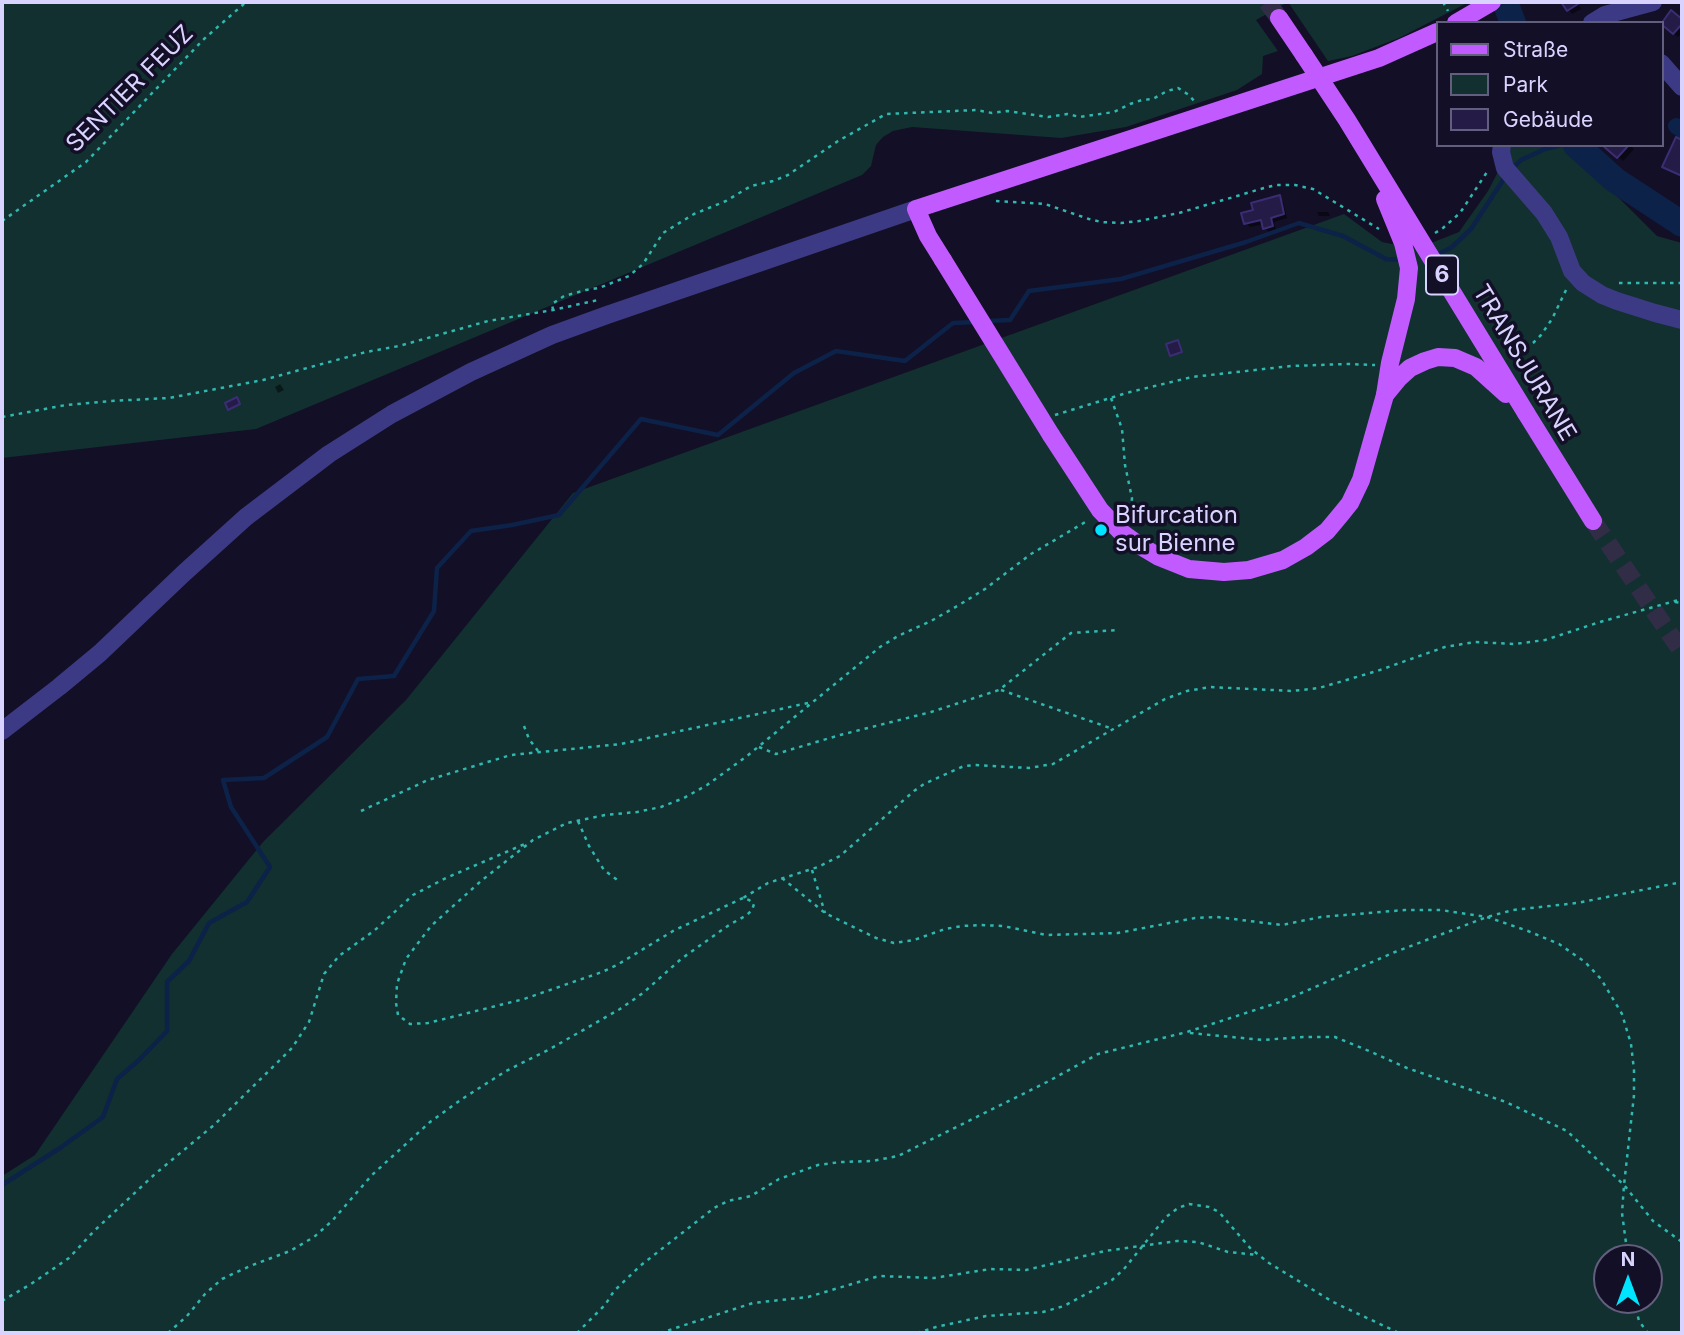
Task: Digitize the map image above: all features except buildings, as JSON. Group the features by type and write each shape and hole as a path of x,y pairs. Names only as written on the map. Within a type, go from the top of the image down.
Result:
{"main road":[{"path":"1454,19 1492,2"},
{"name":"TRANSJURANE","path":"1282,22 1331,94 1593,521"},
{"path":"1358,138 1400,234 1409,268 1406,299 1385,394 1361,480 1350,503 1316,540 1271,565 1236,572 1201,571 1169,562 1139,545 1100,510 928,236 916,209 1380,58 1436,32"},
{"path":"1385,394 1415,365 1434,358 1451,358 1469,363 1480,370 1526,413"}],"street":[{"path":"1595,21 1605,15 1636,15 1653,2"},
{"path":"1663,65 1682,87"},
{"path":"1502,155 1518,182 1553,226 1572,271 1583,283 1602,295 1630,306 1682,320"},
{"path":"2,731 100,653 246,517 329,454 392,414 471,372 552,335 916,209"}],"path":[{"name":"SENTIER FEUZ","path":"2,221 86,162 205,39 246,2"},
{"path":"1443,2 1454,19"},
{"path":"2,417 65,405 169,398 263,380 488,321 553,310 552,304 564,296 598,288 629,276 643,264 663,233 694,214 726,201 751,186 788,175 838,141 886,114 976,110 1048,117 1067,114 1080,117 1109,114 1178,88 1199,104"},
{"path":"1434,233 1460,213 1502,155"},
{"path":"987,201 1045,204 1101,222 1121,223 1179,213 1276,185 1295,185 1313,188 1388,233"},
{"path":"1508,358 1533,343 1552,319 1572,271"},
{"path":"1620,283 1682,283"},
{"path":"1048,427 1111,398 1192,377 1290,366 1381,366"},
{"path":"1111,398 1122,429 1132,505 1129,515 1114,525"},
{"path":"2,1301 69,1258 155,1174 214,1125 292,1048 309,1022 324,974 338,956 374,930 413,895 567,823 649,810 673,803 707,785 759,747 880,647 985,589 1031,554 1082,525 1100,510"},
{"path":"533,840 481,881 422,937 406,959 397,984 398,1016 410,1024 428,1023 524,999 589,977 617,965 673,931 743,898 768,883 840,856 914,791 955,769 975,765 1029,768 1053,764 1166,699 1198,688 1306,691 1377,671 1445,647 1475,642 1515,644 1545,640 1600,622 1682,601"},
{"path":"759,747 776,754 931,712 999,690 1071,633 1119,629"},
{"path":"999,690 1113,729"},
{"path":"361,811 414,785 511,755 621,744 811,702"},
{"path":"524,726 529,740 538,751"},
{"path":"578,821 604,870 621,882"},
{"path":"811,869 825,913"},
{"path":"782,878 825,913 876,938 894,943 914,940 945,929 981,925 1003,926 1046,935 1118,933 1195,918 1217,917 1282,925 1321,918 1405,910 1441,910 1487,917 1559,944 1585,962 1601,979 1622,1014 1631,1044 1634,1095 1622,1213 1626,1244"},
{"path":"577,1333 640,1266 714,1208 728,1201 751,1196 779,1179 818,1165 898,1156 1098,1054 1187,1032 1283,1001 1395,952 1487,917 1513,910 1577,903 1682,882"},
{"path":"168,1333 222,1279 290,1251 314,1237 332,1221 372,1175 430,1122 461,1099 506,1071 620,1009 643,993 681,959 747,915 754,904 743,898"},
{"path":"1187,1032 1263,1040 1335,1037 1407,1068 1506,1102 1567,1131 1624,1185 1653,1222 1682,1242"},
{"path":"917,1333 936,1326 986,1316 1043,1312 1064,1306 1112,1280 1172,1212 1194,1204 1219,1212 1258,1255 1303,1284 1333,1302 1399,1333"},
{"path":"660,1333 753,1303 808,1297 879,1276 934,1278 990,1269 1026,1270 1105,1251 1187,1241 1228,1252 1258,1255"},
{"path":"1637,1314 1648,1333"}],"green space":[{"path":"2,2 1288,2 1256,20 1278,51 1263,56 1262,74 1237,90 1126,127 1061,138 912,127 893,131 876,145 871,166 862,175 256,429 2,458"},
{"path":"1288,2 1469,2 1399,38 1352,56 1328,61"},
{"path":"1511,147 1568,147 1657,236 1682,243 1682,1333 2,1333 2,1176 35,1155 172,954 263,842 406,700 573,493 1344,214 1382,242 1416,249 1459,232 1488,191"}],"waterway":[{"path":"1505,2 1512,21"},
{"path":"1676,126 1682,130"},
{"path":"1513,168 1521,160 1553,147"},
{"path":"1578,147 1615,180 1682,224"},
{"path":"1435,256 1452,247 1471,229 1507,174"},
{"path":"987,321 1010,320 1029,291 1121,279 1246,242 1299,223 1343,236 1386,259 1404,260"},
{"path":"2,1185 103,1117 117,1079 167,1031 167,982 189,961 209,923 247,902 270,867 231,807 223,780 264,778 327,737 358,679 394,676 434,611 437,568 471,531 559,515 641,419 718,435 794,373 836,351 905,361 953,323 975,322"}],"tunnel":[{"path":"1267,2 1279,18"},
{"path":"1593,521 1682,652"}],"place":[{"name":"Bifurcation sur Bienne","path":"1101,530"}]}
